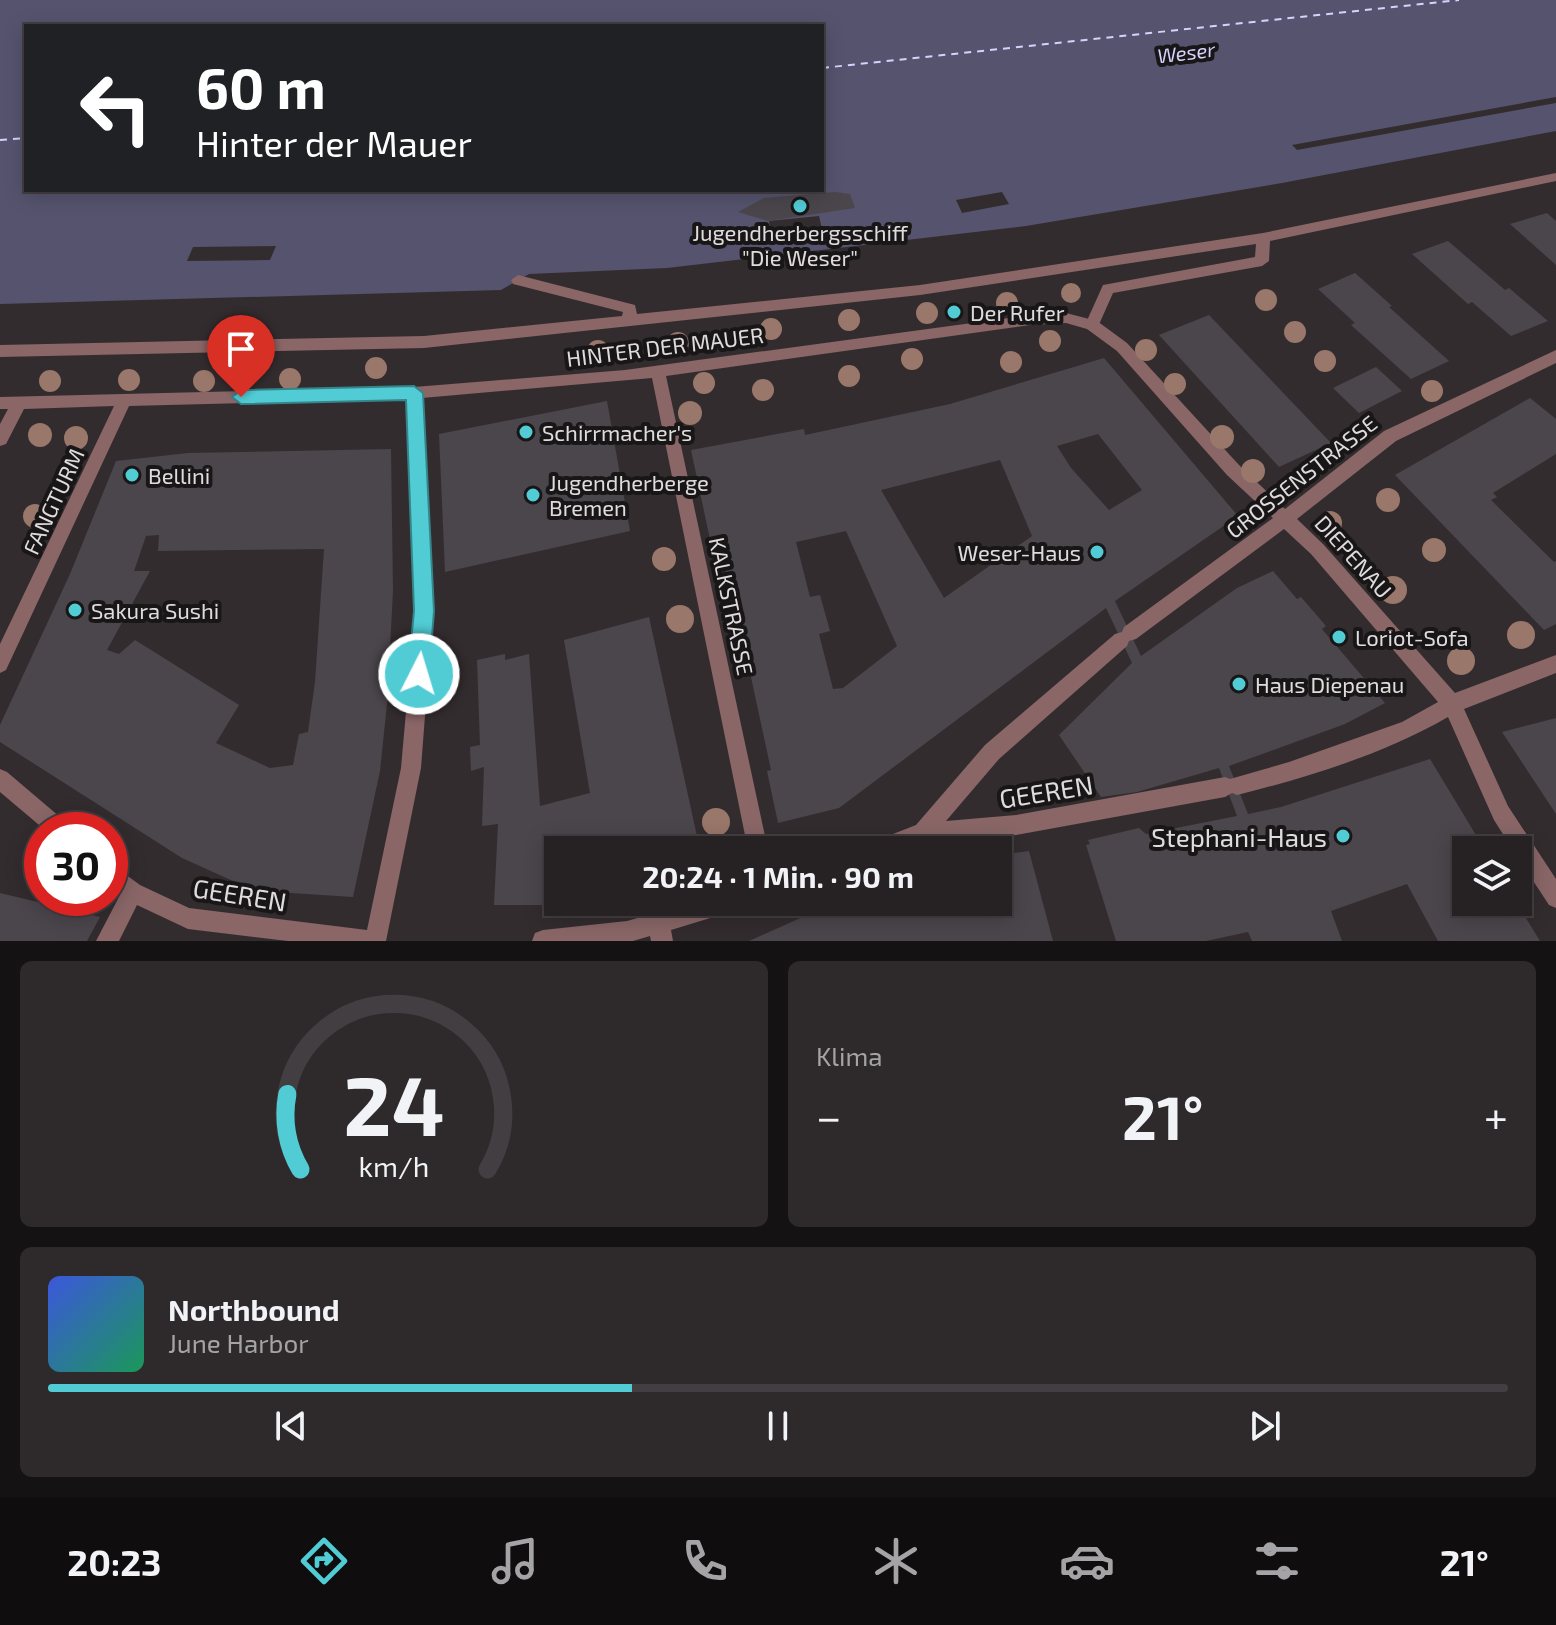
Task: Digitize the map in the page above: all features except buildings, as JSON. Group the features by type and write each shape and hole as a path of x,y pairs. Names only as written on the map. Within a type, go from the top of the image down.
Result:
{"street":[{"path":"0,351 424,342 920,290 1263,238 1556,177"},
{"path":"1092,325 1108,289 1262,261 1263,238"},
{"path":"518,280 630,309 629,320"},
{"name":"HINTER DER MAUER","path":"0,403 414,393 658,372 1030,320 1066,318 1092,325"},
{"name":"DIEPENAU","path":"1092,325 1131,355 1233,470 1317,549 1452,704 1501,813 1556,898"},
{"name":"GROSSENSTRASSE","path":"923,833 992,752 1126,637 1390,436 1556,356"},
{"name":"KALKSTRASSE","path":"658,372 755,836"},
{"path":"374,941 411,768 424,611 414,393"},
{"name":"FANGTURM","path":"0,664 125,399"},
{"path":"0,439 20,402"},
{"name":"GEEREN","path":"915,836 1016,825 1231,786 1289,772 1407,730 1452,704 1556,664"},
{"path":"0,779 39,812"},
{"name":"GEEREN","path":"128,888 188,918 374,941"},
{"path":"107,941 133,892"},
{"path":"543,941 627,932 660,932 697,916"}],"water":[{"name":"Weser","path":"0,0 1556,0 1556,131 1282,183 1026,226 667,268 529,274 501,290 0,304"}],"pier":[{"path":"1556,97 1556,103 1297,150 1292,145"},
{"path":"1002,192 1009,204 962,213 956,200"},
{"path":"819,216 822,229 771,234 769,221"},
{"path":"276,246 270,260 187,261 193,247"}],"ferry route":[{"path":"824,68 1459,0"},
{"path":"0,140 24,138"}],"place":[{"name":"Jugendherbergsschiff \"Die Weser\"","path":"800,206"},
{"name":"Der Rufer","path":"954,312"},
{"name":"Schirrmacher's","path":"526,432"},
{"name":"Bellini","path":"132,475"},
{"name":"Jugendherberge Bremen","path":"533,495"},
{"name":"Weser-Haus","path":"1097,552"},
{"name":"Sakura Sushi","path":"75,610"},
{"name":"Loriot-Sofa","path":"1339,637"},
{"name":"Haus Diepenau","path":"1239,684"},
{"name":"Stephani-Haus","path":"1343,836"}],"route":[{"path":"241,397 414,393 424,611 419,674"}]}
